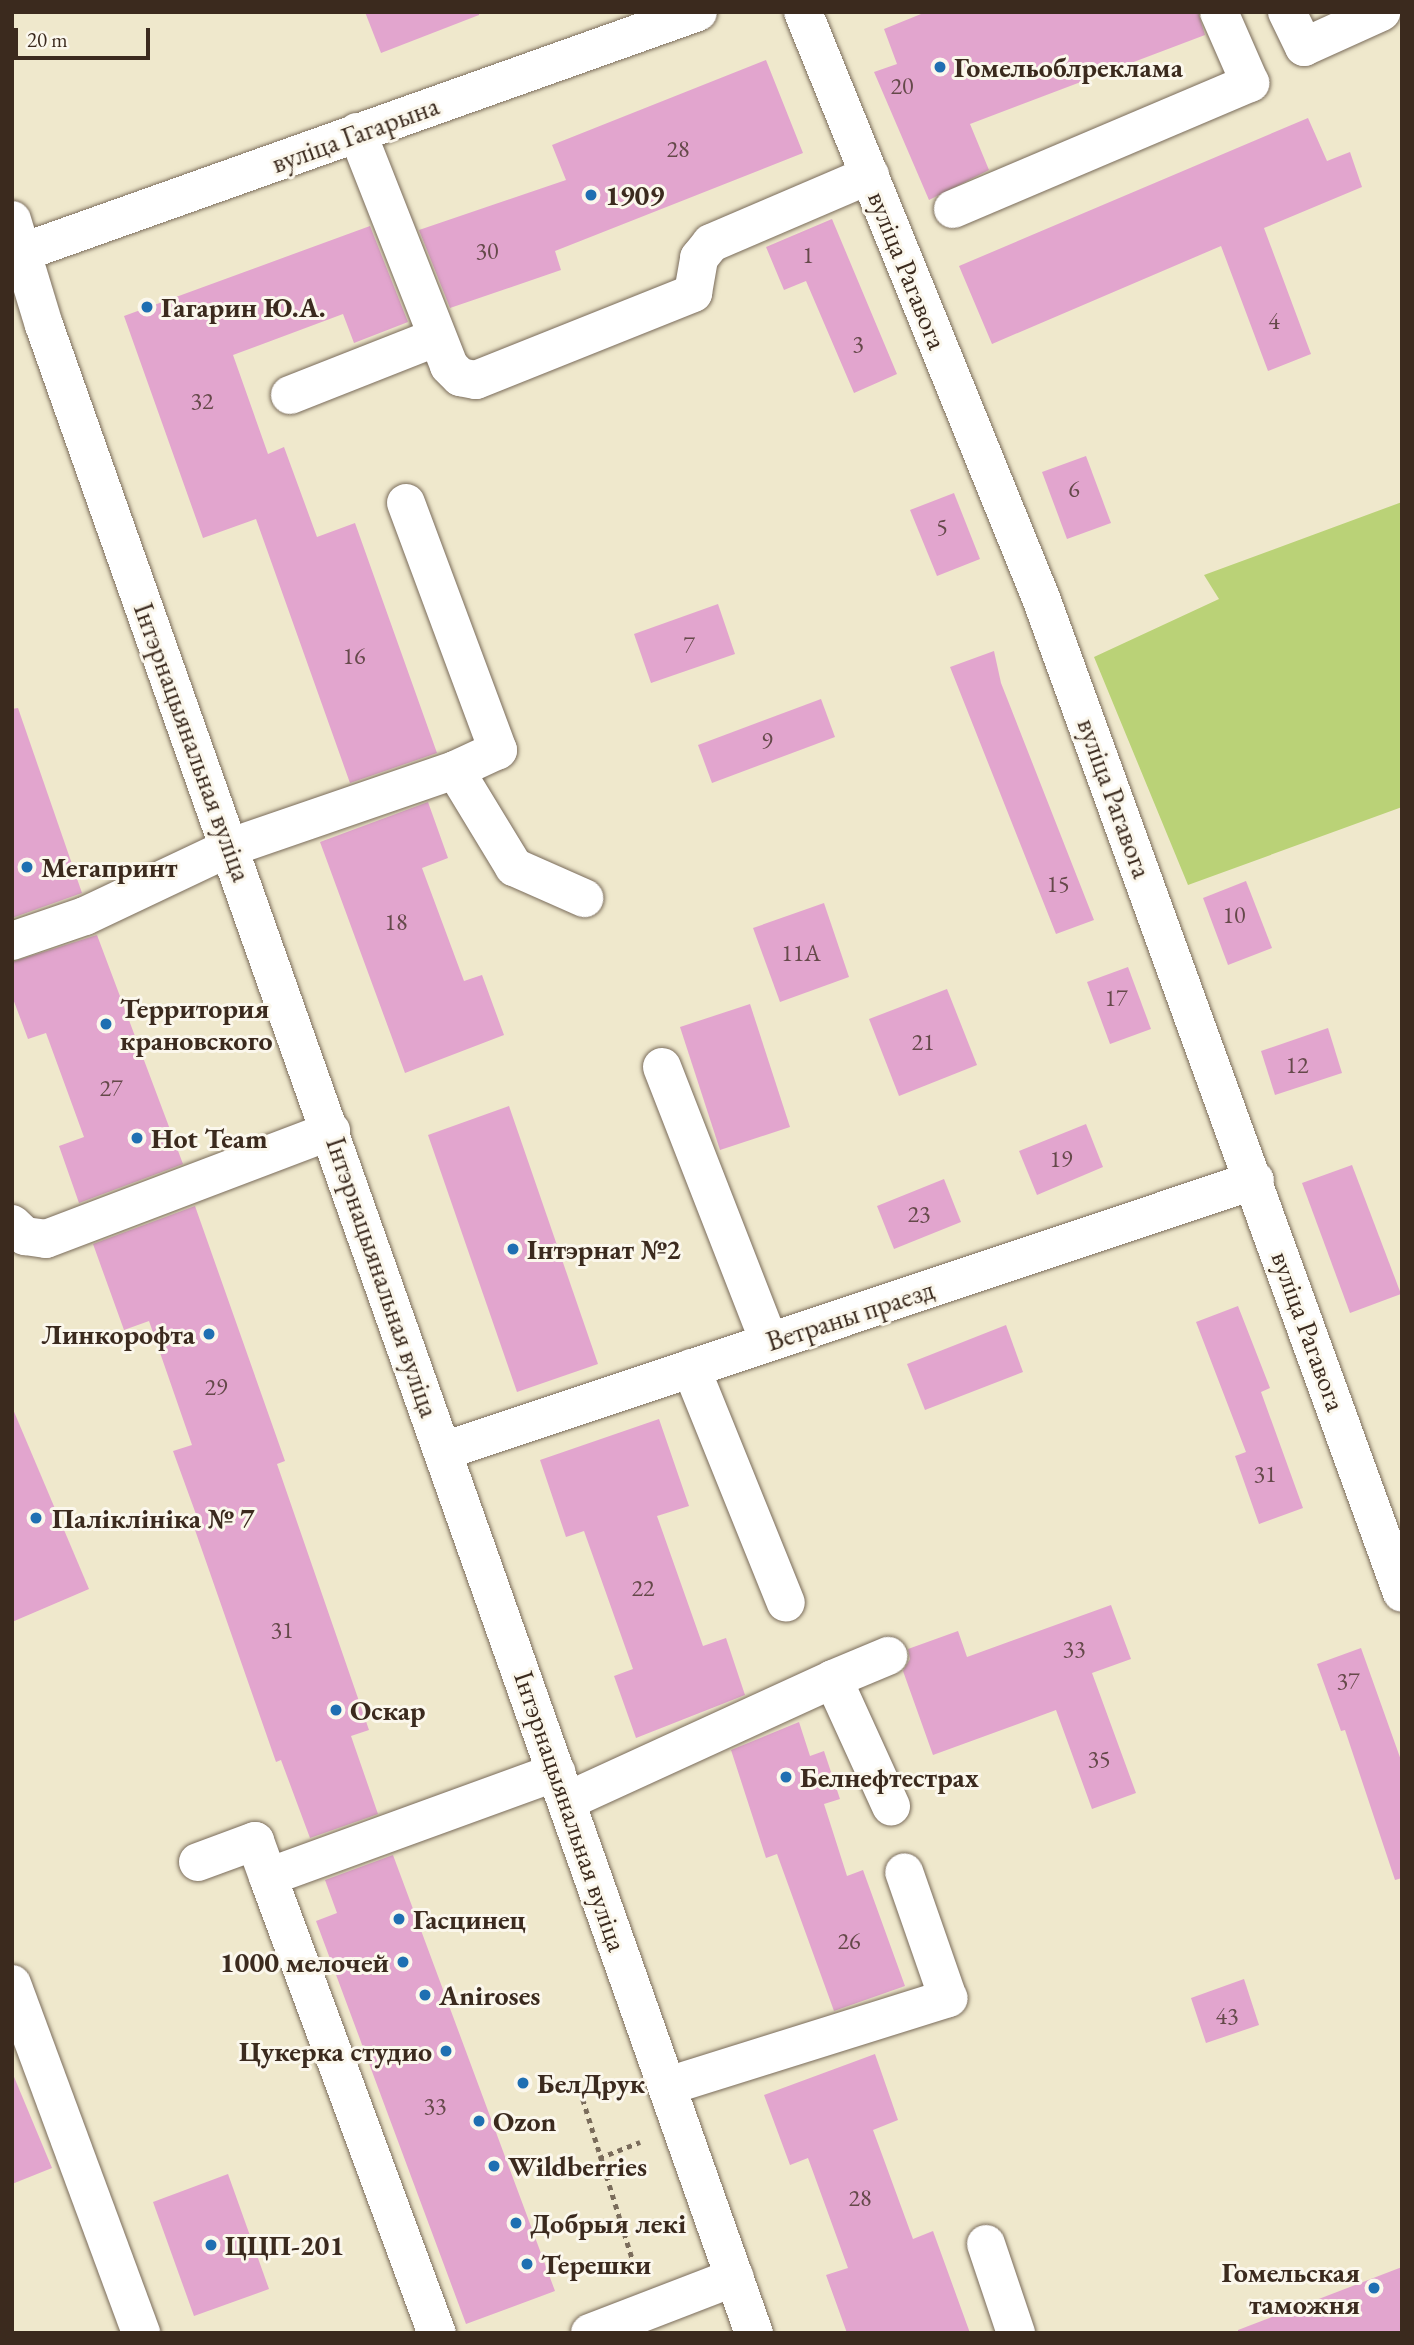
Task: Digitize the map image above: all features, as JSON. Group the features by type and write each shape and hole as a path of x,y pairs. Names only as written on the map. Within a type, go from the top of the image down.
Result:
{"street":[{"name":"вуліца Гагарына","path":"16,243 186,196 357,132 698,12"},
{"name":"вуліца Рагавога","path":"803,12 1041,598 1255,1180 1402,1593"},
{"path":"953,209 1250,83 1219,12"},
{"path":"1287,12 1304,47 1381,12"},
{"path":"357,132 449,366 460,377 475,380 693,293 699,258 711,243 870,175"},
{"name":"Інтэрнацыянальная вуліца","path":"16,243 754,2333"},
{"path":"290,395 437,337"},
{"path":"12,941 85,916 230,847 455,770 498,750 406,503"},
{"path":"455,770 514,866 584,898"},
{"path":"662,1067 769,1342"},
{"path":"12,1224 25,1236 46,1240 331,1131"},
{"name":"Ветраны праезд","path":"444,1451 1255,1180"},
{"path":"691,1368 786,1603"},
{"path":"268,1877 562,1786 888,1656"},
{"path":"833,1679 891,1806"},
{"path":"198,1863 255,1841 437,2333"},
{"path":"668,2086 948,1998 904,1872"},
{"path":"12,1984 141,2333"},
{"path":"986,2244 1016,2333"},
{"path":"590,2333 735,2277"}],"path":[{"path":"577,2080 649,2311"}],"green space":[{"path":"1402,502 1402,807 1188,885 1094,657 1219,599 1204,575"}],"building":[{"path":"365,12 479,12 479,15 381,53"},
{"path":"926,12 1198,12 1205,35 970,124 989,170 929,200 874,72 897,64 884,29"},
{"path":"766,60 803,153 555,251 561,270 450,308 419,230 566,180 552,145"},
{"path":"1308,118 1327,161 1350,152 1362,187 1264,228 1311,354 1268,371 1221,246 992,344 959,266"},
{"path":"832,219 897,374 854,393 806,281 784,290 766,247"},
{"path":"370,226 408,322 354,343 343,314 233,355 268,454 284,447 317,537 355,523 437,753 350,783 256,519 203,538 124,316"},
{"path":"1086,456 1111,523 1067,539 1042,472"},
{"path":"954,493 980,559 937,576 910,510"},
{"path":"718,604 735,654 651,683 634,634"},
{"path":"994,651 1001,683 1094,920 1056,934 950,667"},
{"path":"821,699 835,737 712,783 698,745"},
{"path":"18,708 82,893 12,918 12,709"},
{"path":"428,802 448,858 422,868 464,981 482,975 504,1035 405,1073 320,842"},
{"path":"1246,881 1272,948 1228,965 1203,898"},
{"path":"824,903 849,977 780,1002 753,928"},
{"path":"97,935 183,1164 79,1203 59,1146 84,1137 46,1033 28,1039 12,996 12,962"},
{"path":"1128,967 1151,1029 1110,1044 1087,982"},
{"path":"947,989 977,1065 899,1096 869,1019"},
{"path":"750,1004 790,1127 720,1150 680,1027"},
{"path":"1328,1028 1342,1073 1275,1095 1261,1051"},
{"name":"Інтэрнат №2","path":"509,1106 598,1364 517,1392 428,1135"},
{"path":"1086,1124 1103,1167 1037,1195 1019,1151"},
{"path":"1352,1165 1401,1294 1350,1313 1302,1183"},
{"path":"944,1179 961,1222 894,1249 877,1206"},
{"path":"195,1206 285,1461 277,1464 369,1730 351,1736 378,1814 310,1838 281,1760 276,1762 195,1530 201,1528 173,1451 192,1445 149,1321 124,1330 93,1244"},
{"path":"1238,1306 1270,1388 1261,1392 1303,1508 1259,1524 1235,1456 1246,1452 1196,1322"},
{"path":"1006,1325 1023,1372 925,1410 907,1364"},
{"name":"Паліклініка № 7","path":"12,1407 89,1589 12,1622"},
{"path":"659,1419 689,1506 657,1516 703,1646 726,1638 745,1695 636,1738 614,1676 633,1669 584,1531 566,1537 540,1460"},
{"path":"1111,1605 1131,1659 1092,1673 1136,1793 1092,1809 1056,1710 933,1755 903,1671 910,1659 908,1649 958,1631 967,1657"},
{"path":"1361,1648 1402,1763 1402,1878 1395,1880 1345,1730 1341,1731 1317,1664"},
{"path":"799,1722 810,1756 824,1751 840,1799 824,1804 847,1876 863,1870 905,1986 834,2011 777,1854 766,1858 731,1750"},
{"path":"393,1855 555,2291 466,2324 316,1921 337,1913 325,1880"},
{"path":"1244,1979 1259,2025 1206,2043 1191,1998"},
{"path":"875,2054 898,2120 873,2130 913,2239 933,2231 970,2333 847,2333 826,2275 848,2268 808,2158 790,2165 764,2095"},
{"path":"12,2072 52,2168 12,2184"},
{"name":"ЦЦП-201","path":"228,2174 269,2289 194,2316 153,2202"},
{"name":"Гомельская таможня","path":"1402,2267 1402,2333 1238,2333 1238,2330"}],"place":[{"name":"Гомельоблреклама","path":"940,67"},
{"name":"1909","path":"591,195"},
{"name":"Гагарин Ю.А.","path":"147,307"},
{"name":"Мегапринт","path":"27,867"},
{"name":"Территория крановского","path":"106,1024"},
{"name":"Hot Team","path":"137,1138"},
{"name":"Інтэрнат №2","path":"513,1249"},
{"name":"Линкорофта","path":"209,1334"},
{"name":"Паліклініка № 7","path":"36,1518"},
{"name":"Оскар","path":"336,1710"},
{"name":"Белнефтестрах","path":"786,1777"},
{"name":"Гасцинец","path":"399,1919"},
{"name":"1000 мелочей","path":"403,1962"},
{"name":"Aniroses","path":"425,1995"},
{"name":"Цукерка студио","path":"446,2051"},
{"name":"БелДрук","path":"523,2083"},
{"name":"Ozon","path":"479,2121"},
{"name":"Wildberries","path":"494,2166"},
{"name":"Добрыя лекі","path":"516,2223"},
{"name":"ЦЦП-201","path":"211,2245"},
{"name":"Терешки","path":"527,2264"},
{"name":"Гомельская таможня","path":"1374,2288"}]}
